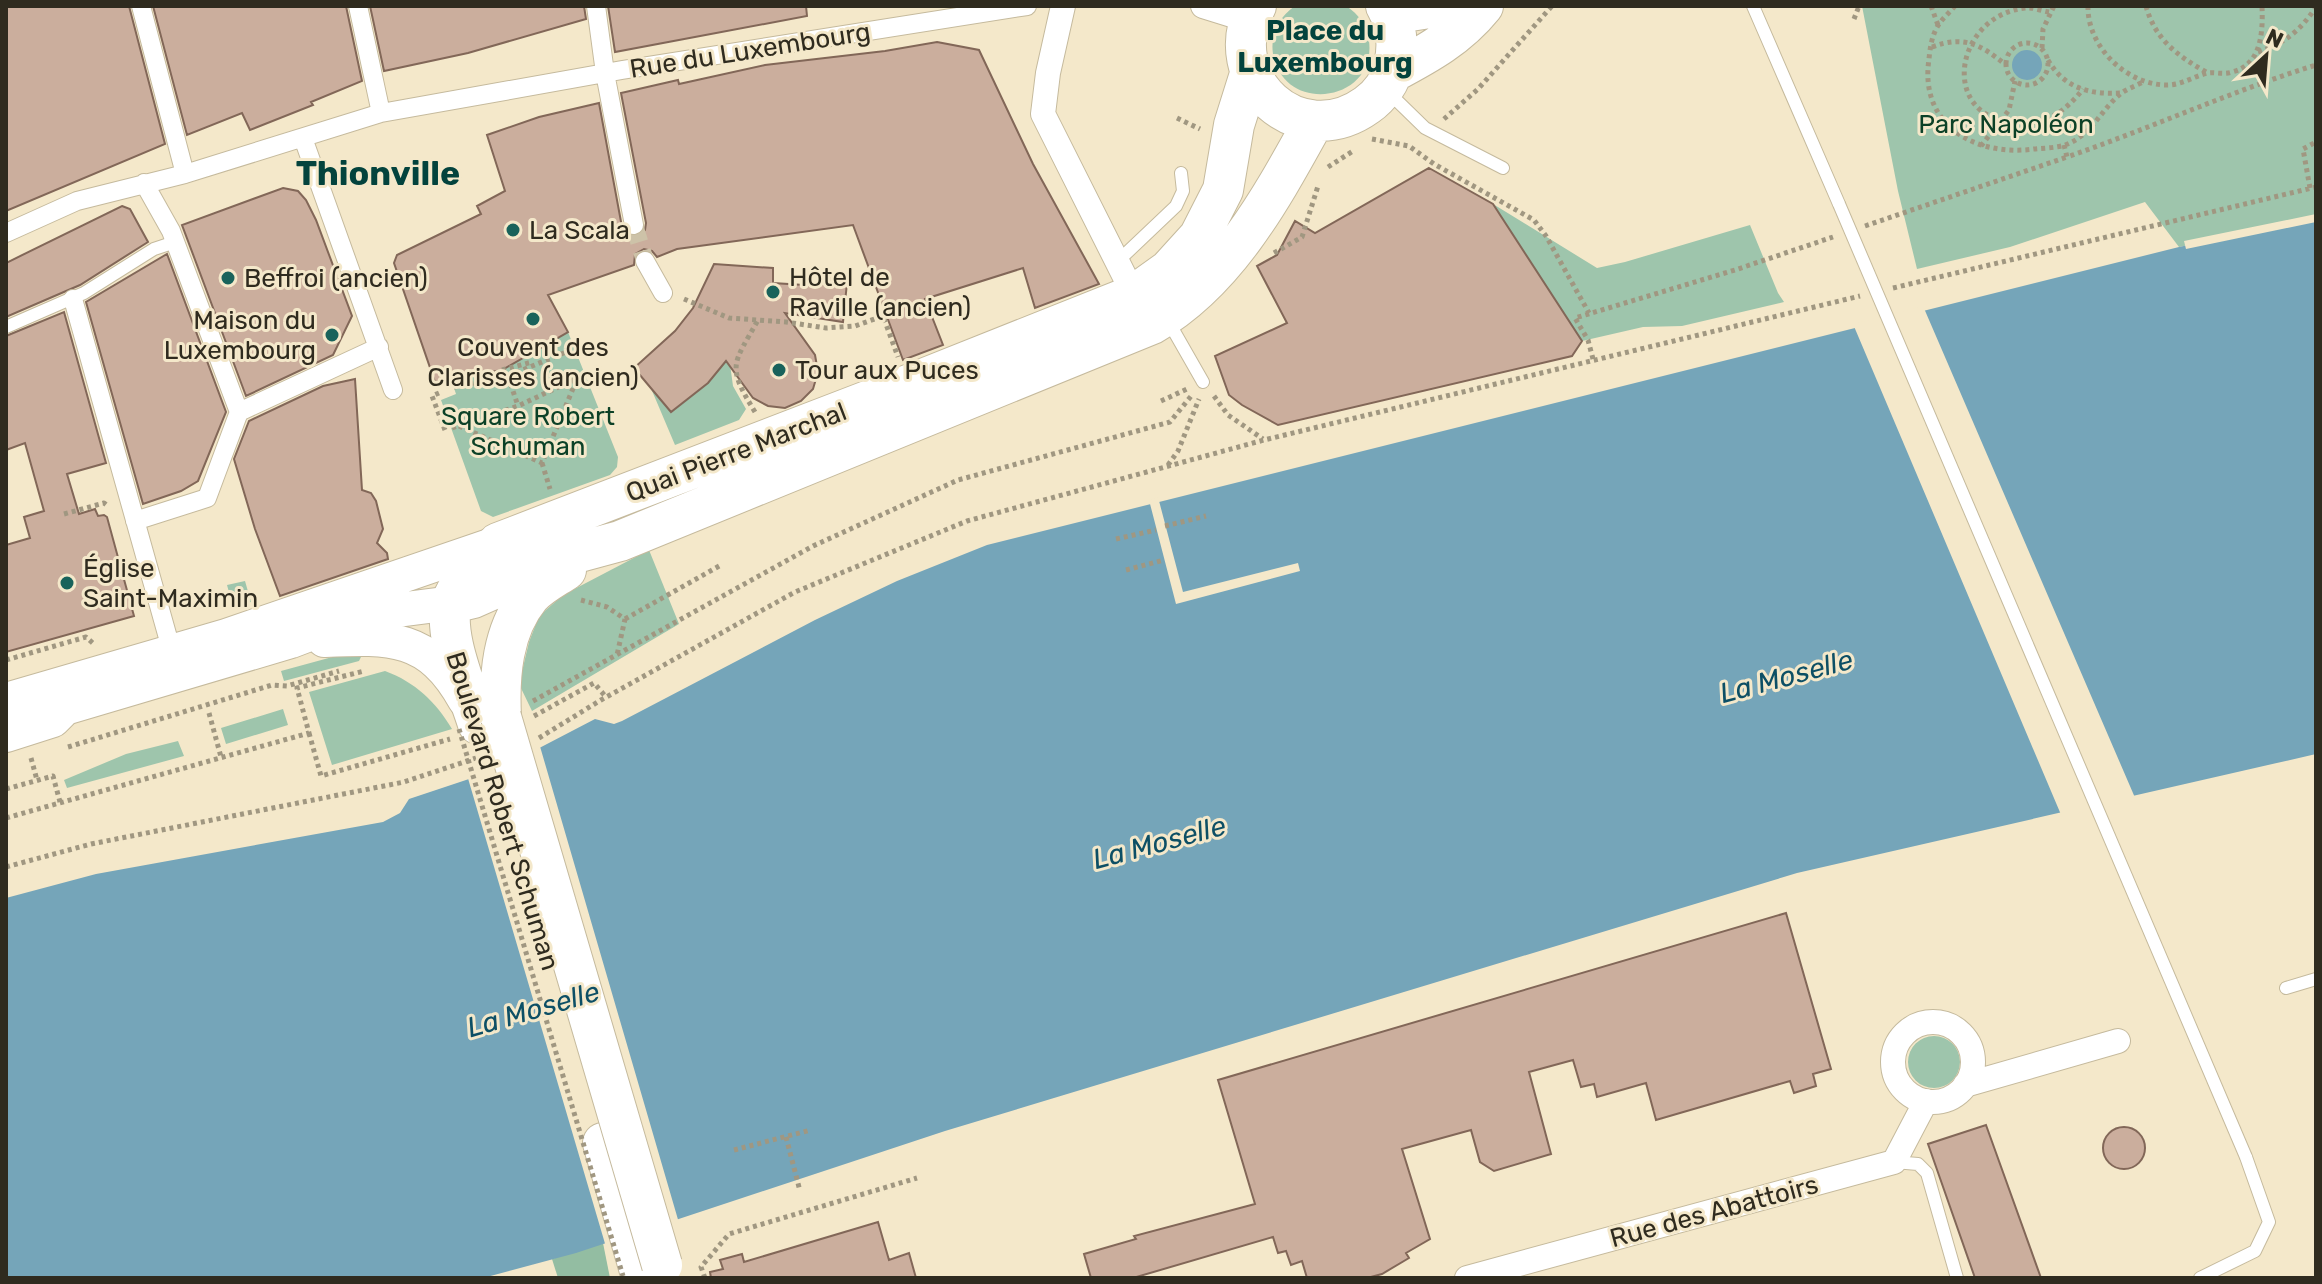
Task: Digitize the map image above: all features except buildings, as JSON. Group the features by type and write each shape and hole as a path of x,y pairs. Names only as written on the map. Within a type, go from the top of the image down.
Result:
{"main road":[{"path":"1252,13 1245,38 1245,57 1250,74 1266,98 1280,109 1314,121 1336,119 1357,112 1375,99 1388,80 1397,53 1397,33 1389,10 1442,6"},
{"path":"1388,80 1437,49 1469,23 1483,6"},
{"name":"Quai Pierre Marchal","path":"291,641 359,615 458,607 572,554 605,546 1098,347 1139,291 1169,270 1199,237 1223,190 1234,125 1250,74"},
{"name":"Quai Pierre Marchal","path":"6,700 346,597 498,543 883,395 1139,291 1217,272 1265,205 1314,121"},
{"name":"Quai Pierre Marchal","path":"458,607 459,588 498,543"},
{"name":"Quai Pierre Marchal","path":"487,726 500,684 504,651 516,620 530,597 542,585 605,546"},
{"name":"Boulevard Robert Schuman","path":"458,607 451,639 487,726 641,1274"},
{"path":"12,748 65,708 291,641 373,638 405,642 444,670 487,726"},
{"name":"Boulevard Robert Schuman","path":"487,726 641,1274"}],"street":[{"path":"141,6 185,174"},
{"path":"358,6 381,113"},
{"path":"596,6 611,72 634,225"},
{"name":"Rue du Luxembourg","path":"6,233 77,201 185,174 381,113 611,72 1020,6"},
{"path":"1063,6 1043,114 1139,291"},
{"path":"1203,6 1252,13"},
{"path":"303,138 393,390"},
{"path":"135,521 207,498 239,412 175,242 144,183"},
{"path":"645,261 663,293"},
{"path":"73,299 172,652"},
{"path":"239,412 379,347"},
{"path":"1941,1022 1953,1027 1964,1035 1973,1060 1972,1073 1965,1085 1948,1099 1926,1101 1904,1090 1893,1067 1893,1054 1898,1042 1916,1025 1941,1022"},
{"path":"1965,1085 2118,1041"},
{"path":"1894,1162 1926,1101"},
{"name":"Rue des Abattoirs","path":"1467,1278 1894,1162"}],"lane":[{"path":"1753,6 2246,1157 2269,1222 2255,1251 2200,1278"},
{"path":"1388,80 1425,128 1503,168"},
{"path":"1181,173 1183,191 1139,291 1203,382"},
{"path":"6,327 73,299 154,249 175,242"},
{"path":"2286,988 2316,979"},
{"path":"1894,1162 1918,1164 1927,1173 1957,1278"}],"path":[{"path":"1425,128 1447,117 1478,89 1552,6"},
{"path":"1931,6 1938,25"},
{"path":"1955,6 1938,25 1926,80 1934,105 1962,138 1981,146 2011,152 2064,145 2084,134 2122,93 2145,81"},
{"path":"2088,6 2092,32 2109,59 2145,81 2166,85 2189,82 2209,73 2236,72 2248,64 2257,53 2262,30 2262,6"},
{"path":"2146,6 2154,28 2164,42 2182,59 2209,73"},
{"path":"2257,53 2280,44 2301,29 2316,7"},
{"path":"2083,89 2070,106 2048,121 2026,124 2002,122 1976,105 1967,92 1963,63 1972,42 1984,26 2007,9 2051,9 2043,29 2042,49 2056,74 2096,93 2122,93"},
{"path":"1931,47 1948,41 1972,42 2006,65"},
{"path":"2042,49 2029,43 2015,46 2010,51 2007,71 2021,85 2036,83 2046,74 2047,59"},
{"path":"1861,227 2136,133 2316,65"},
{"path":"1981,146 2009,110 2015,81"},
{"path":"1177,118 1203,130"},
{"path":"1883,290 2313,188 2303,149 2316,142"},
{"path":"2064,145 2067,157"},
{"path":"1409,146 1434,164 1534,220 1589,313"},
{"path":"1593,359 1588,340 1575,318 1735,270 1847,232"},
{"path":"663,293 696,302 729,318 826,328 855,326 883,316 902,368"},
{"path":"534,739 795,592 967,521 1264,440 1868,294"},
{"path":"758,320 748,343 736,356 735,370 737,383 762,422"},
{"path":"454,387 508,376 566,352"},
{"path":"502,370 550,358"},
{"path":"452,428 518,406 584,375"},
{"path":"508,376 518,406"},
{"path":"439,393 432,396 452,428 542,463 577,379"},
{"path":"1161,401 1203,382"},
{"path":"1203,382 1228,415 1264,440"},
{"path":"1167,466 1178,451 1197,408 1203,382"},
{"path":"6,867 91,844 404,782 487,726 813,546 958,480 1170,422 1203,382"},
{"path":"64,514 104,503 135,521"},
{"path":"1165,526 1206,516"},
{"path":"1116,539 1156,530"},
{"path":"1126,570 1164,560"},
{"path":"617,656 625,619 721,565"},
{"path":"567,597 607,607 625,619"},
{"path":"60,749 272,685 287,686 368,667 297,688 321,776 487,726 594,683 606,697"},
{"path":"209,713 221,757"},
{"path":"487,726 641,1274"},
{"path":"6,818 309,733"},
{"path":"12,748 31,758 45,754"},
{"path":"31,758 37,780"},
{"path":"6,789 53,776 60,802"},
{"path":"734,1150 811,1130"},
{"path":"786,1137 800,1191"},
{"path":"705,1278 701,1267 729,1234 917,1178"}],"green space":[{"path":"1295,6 1346,6 1362,21 1369,41 1368,62 1359,77 1345,88 1328,94 1310,93 1294,87 1281,74 1273,54 1274,33 1284,15"},
{"name":"Parc Napoléon","path":"1862,6 2316,6 2316,218 2179,247 2145,202 2010,247 1917,269 1898,191"},
{"path":"1493,204 1597,268 1750,225 1784,302 1682,326 1643,327 1582,341"},
{"name":"Square Robert Schuman","path":"568,332 618,457 617,467 610,475 493,517 481,511 441,400 456,394 451,379 502,370"},
{"path":"729,357 733,386 746,409 739,420 675,445 650,386 672,412 708,383"},
{"path":"649,550 679,624 532,711 519,684 539,616 563,595"},
{"path":"245,581 251,602 233,607 227,585"},
{"path":"347,653 361,657 359,661 284,681 281,671"},
{"path":"385,671 424,694 452,729 332,765 309,692"},
{"path":"283,709 288,725 226,744 221,728"},
{"path":"178,741 184,756 67,788 64,780 126,754"},
{"path":"1934,1036 1953,1043 1960,1062 1953,1081 1934,1088 1915,1081 1908,1062 1915,1043"},
{"path":"603,1243 610,1278 558,1278 552,1259"}],"water":[{"path":"2027,50 2038,54 2042,65 2038,76 2027,80 2016,76 2012,65 2016,54"},
{"name":"La Moselle","path":"2316,218 2316,754 1797,873 945,1131 576,1253 483,1278 6,1278 6,898 96,874 383,822 400,813 409,799 499,769 595,719 614,724 622,721 815,620 897,581 987,545 2179,247"}],"pier":[{"path":"2316,214 2316,222 2186,249 2184,241"},
{"path":"1923,306 2136,800 2062,817 1853,324"},
{"path":"1158,497 1183,592 1298,563 1300,571 1176,604 1149,500"},
{"path":"539,743 679,1223 606,1247 467,775 497,765"}],"tunnel":[{"path":"634,225 645,261"}],"place":[{"name":"La Scala","path":"513,230"},
{"name":"Beffroi (ancien)","path":"228,278"},
{"name":"Hôtel de Raville (ancien)","path":"773,292"},
{"name":"Couvent des Clarisses (ancien)","path":"533,319"},
{"name":"Maison du Luxembourg","path":"332,335"},
{"name":"Tour aux Puces","path":"779,370"},
{"name":"Église Saint-Maximin","path":"67,583"}],"district":[{"name":"Place du Luxembourg","path":"1325,46"},
{"name":"Thionville","path":"378,173"}]}
